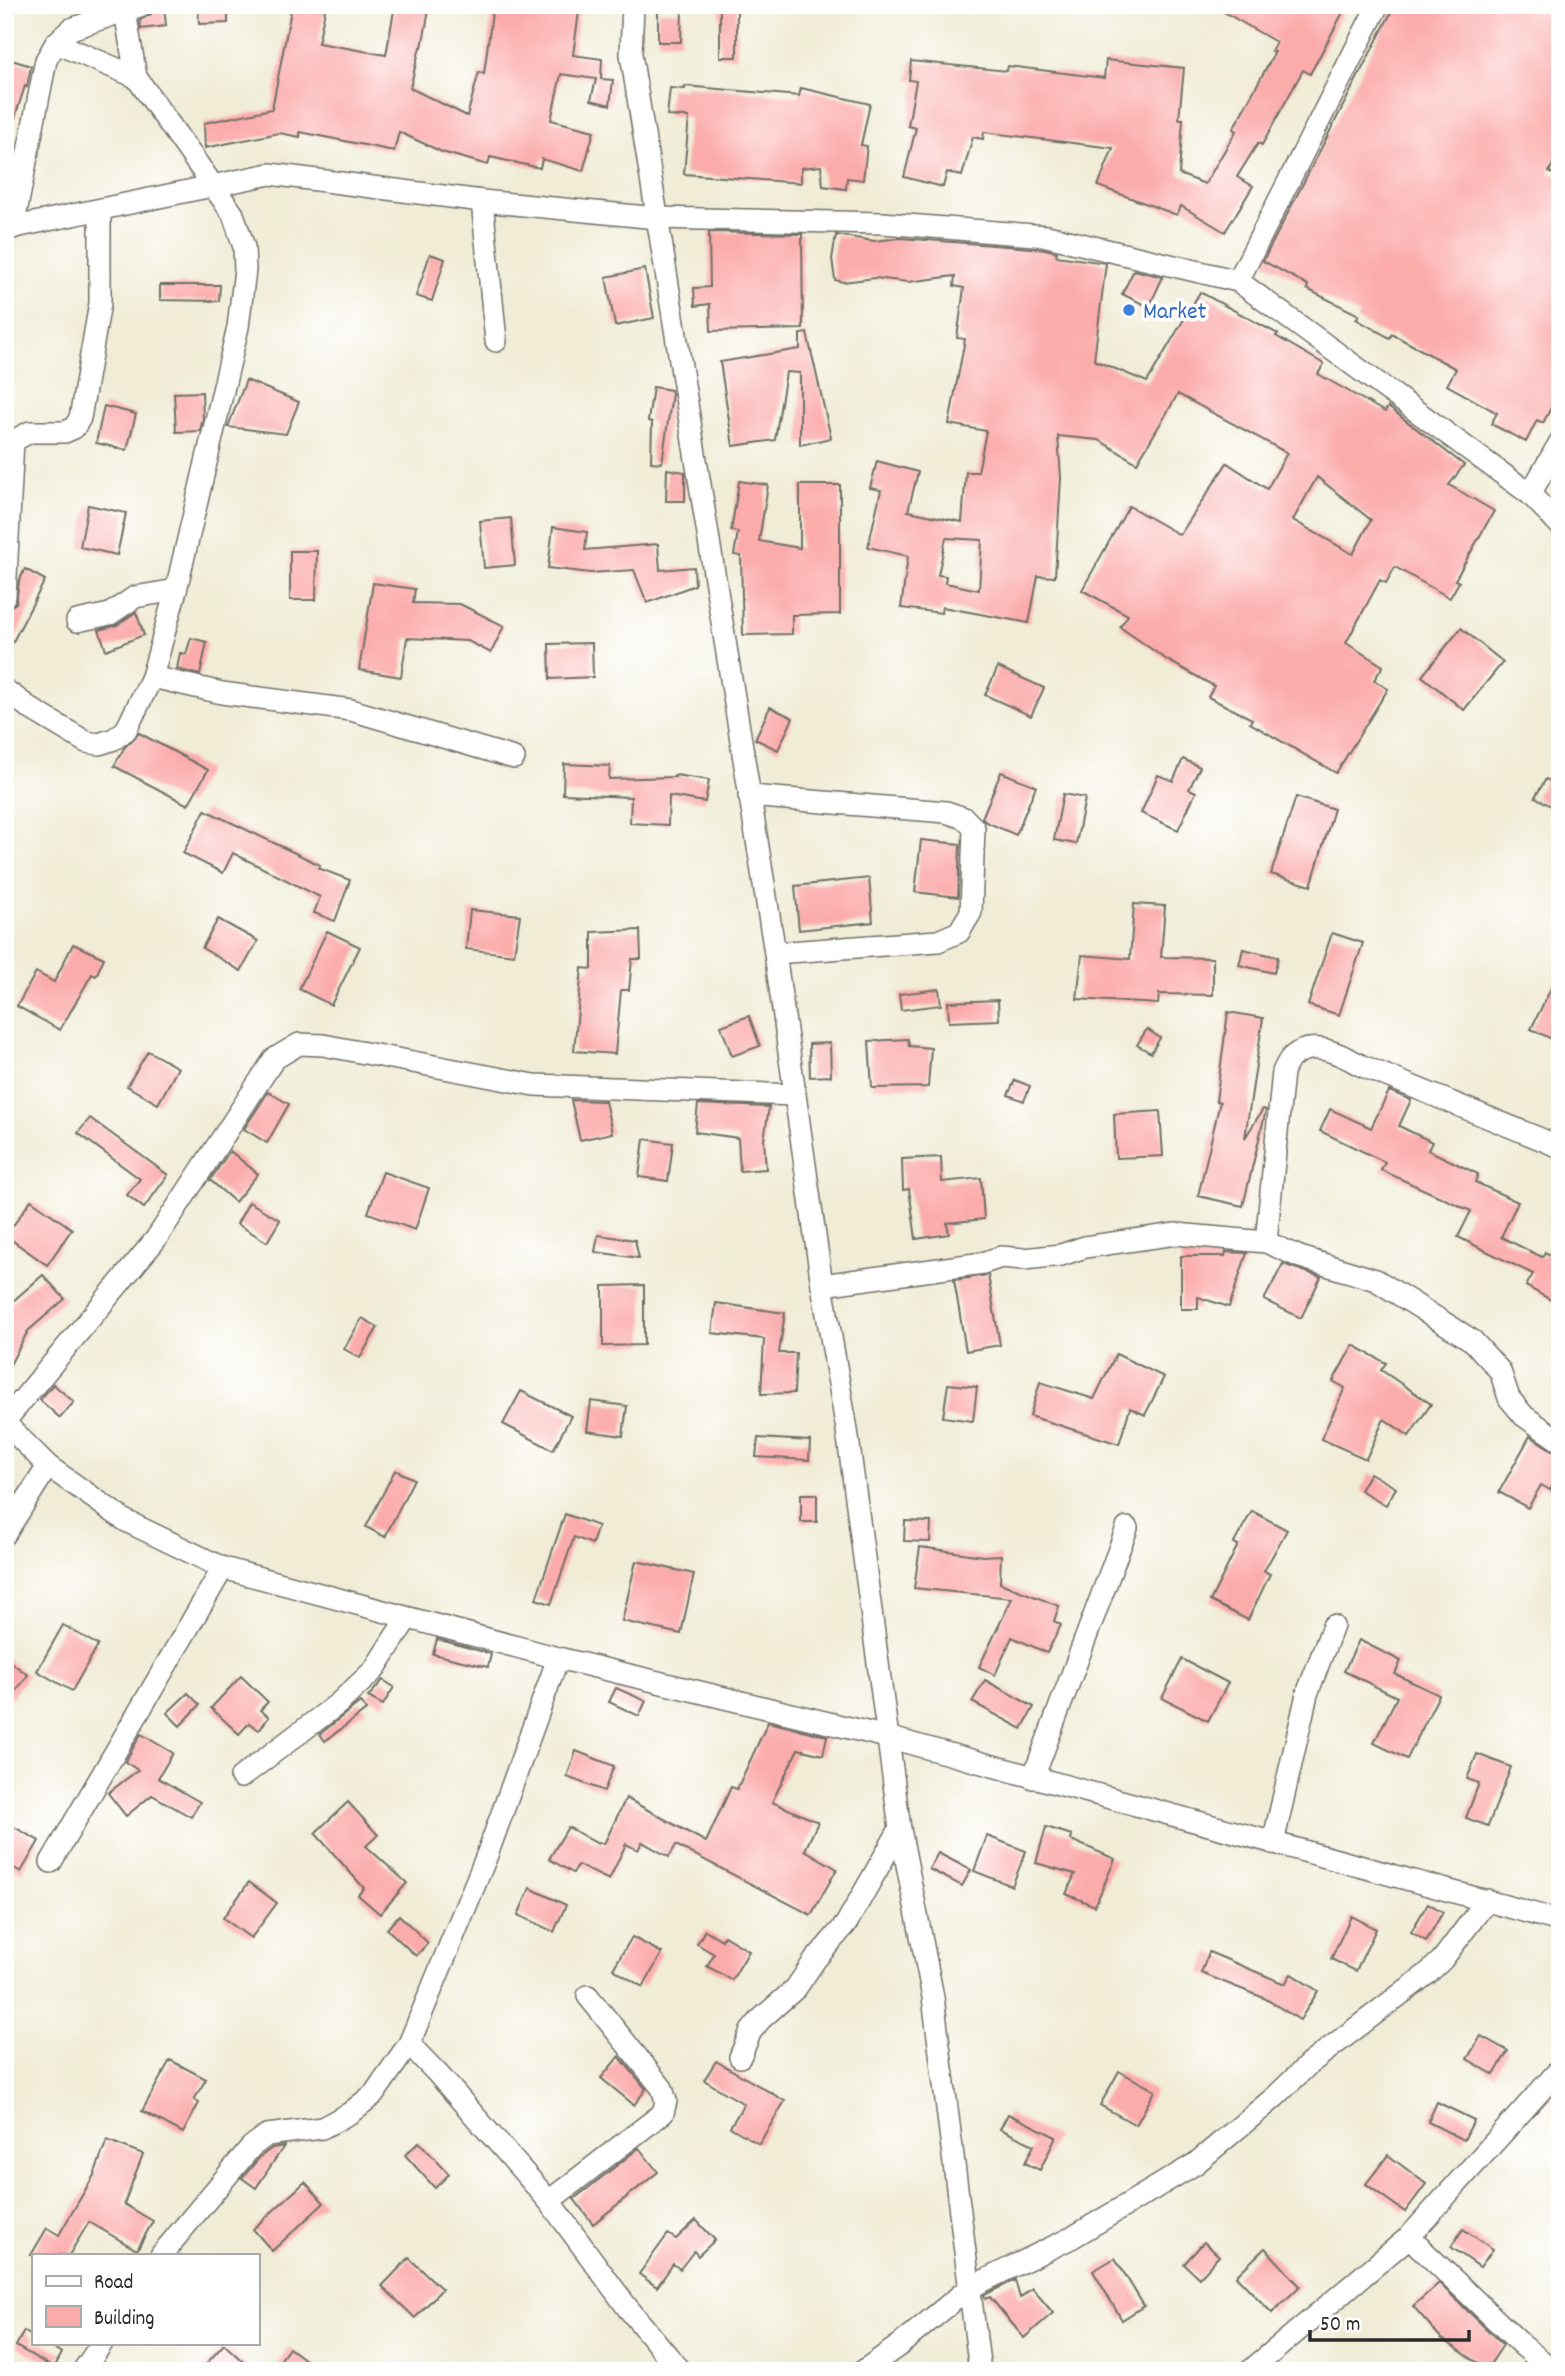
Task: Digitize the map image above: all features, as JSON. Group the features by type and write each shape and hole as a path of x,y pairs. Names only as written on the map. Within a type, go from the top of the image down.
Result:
{"street":[{"path":"634,5 631,54 775,953 822,1285 847,1430 900,1829 933,1997 980,2371"},
{"path":"1238,281 1378,5"},
{"path":"136,77 134,8 71,29 56,43 46,60 9,228 258,176 283,175 482,201 657,218 882,223 1047,236 1238,281 1530,494 1560,525"},
{"path":"5,690 86,742 99,744 114,740 126,730 152,677 176,590 238,327 245,270 244,247 233,214 136,77 56,43"},
{"path":"482,201 496,341"},
{"path":"5,596 13,436 30,432 65,432 74,428 80,418 100,303 100,211"},
{"path":"1530,494 1560,442"},
{"path":"77,621 110,614 135,597 176,590"},
{"path":"152,677 210,691 351,710 514,758"},
{"path":"749,796 946,812 964,818 974,828 971,912 959,932 938,941 775,953"},
{"path":"795,1095 534,1086 323,1045 299,1044 274,1059 156,1239 5,1422 48,1466 126,1521 223,1568 558,1658 887,1737 1560,1921"},
{"path":"1266,1242 1283,1072 1292,1057 1310,1048 1337,1052 1360,1065 1560,1147"},
{"path":"822,1285 983,1263 1001,1257 1024,1259 1061,1255 1085,1247 1176,1234 1266,1242 1300,1257 1376,1280 1473,1341 1500,1371 1509,1398 1524,1416 1560,1441"},
{"path":"5,1534 48,1466"},
{"path":"1033,1778 1127,1528"},
{"path":"51,1862 223,1568"},
{"path":"241,1777 339,1703 374,1670 407,1618"},
{"path":"1273,1843 1307,1694 1333,1626"},
{"path":"162,2254 251,2147 267,2135 323,2129 350,2113 374,2094 409,2045 487,1855 558,1658"},
{"path":"740,2057 751,2031 796,1988 815,1960 846,1924 900,1829"},
{"path":"863,2371 970,2288 1073,2237 1195,2164 1275,2097 1309,2064 1427,1974 1442,1960 1487,1900"},
{"path":"549,2201 663,2113 666,2101 662,2088 588,1996"},
{"path":"409,2045 438,2074 549,2201 627,2307 680,2371"},
{"path":"1250,2371 1409,2237 1560,2069"},
{"path":"1409,2237 1523,2346 1555,2371"},
{"path":"83,2371 101,2344"}],"building":[{"path":"155,5 164,5 166,26 141,29 140,20 151,14"},
{"path":"198,5 228,5 228,23 199,24"},
{"path":"292,5 326,5 318,43 386,55 395,5 430,5 410,88 467,116 479,72 484,74 493,5 580,5 573,55 602,59 601,79 613,80 610,105 591,100 596,79 561,74 551,120 594,131 583,171 542,159 540,168 490,157 488,165 442,152 399,132 394,151 300,132 300,137 279,133 205,148 204,123 272,109"},
{"path":"720,5 737,5 737,57 720,57"},
{"path":"1212,5 1276,5 1292,14 1297,5 1347,5 1310,74 1303,70 1262,145 1258,143 1237,177 1253,186 1225,232 1181,206 1177,215 1098,186 1113,148 984,132 983,139 973,137 962,176 947,172 943,187 904,177 916,128 908,126 916,81 909,80 911,61 1007,71 1008,66 1104,78 1106,60 1184,68 1179,119 1183,119 1179,174 1205,184 1236,131 1233,129 1275,52 1271,51 1276,42"},
{"path":"1395,5 1560,5 1560,149 1549,172 1560,177 1560,391 1543,423 1537,420 1526,442 1491,424 1497,413 1447,385 1456,369 1392,334 1390,338 1356,319 1359,315 1307,289 1308,285 1263,261"},
{"path":"658,11 682,11 681,42 658,42"},
{"path":"5,58 31,66 27,87 25,86 9,136 5,135"},
{"path":"685,86 799,96 801,88 870,104 861,145 867,146 863,180 847,178 846,189 823,186 821,166 801,168 801,183 684,174 689,117 667,116 670,88 685,89"},
{"path":"709,232 802,234 803,329 711,331 710,304 695,306 694,288 710,287"},
{"path":"836,235 874,241 900,238 1045,249 1057,252 1056,256 1106,263 1094,360 1147,382 1200,292 1278,334 1276,336 1324,364 1318,374 1385,412 1388,407 1464,465 1449,485 1494,511 1455,580 1459,582 1450,598 1395,567 1386,583 1380,580 1346,643 1383,666 1374,680 1388,689 1336,773 1250,723 1252,719 1208,697 1214,686 1167,660 1120,627 1128,615 1082,590 1129,506 1180,535 1227,463 1267,489 1287,453 1178,394 1137,463 1099,440 1058,436 1061,478 1055,577 1038,576 1029,623 942,607 941,613 901,608 908,556 868,547 881,490 870,488 877,461 918,472 908,511 962,522 966,472 978,472 986,431 949,424 965,339 957,338 964,288 954,286 955,276 908,282 875,278 843,282 835,280 832,259","holes":["1317,477 1371,520 1353,554 1293,520","946,538 982,540 979,590 945,583 946,576 938,575"]},
{"path":"430,254 445,259 432,301 416,296"},
{"path":"645,269 654,318 615,326 606,277"},
{"path":"1134,270 1163,277 1149,307 1122,294"},
{"path":"160,285 220,285 219,301 160,300"},
{"path":"807,333 831,438 800,445 800,373 786,372 775,440 733,446 720,362 800,349 800,334"},
{"path":"246,380 299,402 286,434 228,427"},
{"path":"653,387 671,390 672,394 662,463 651,462 652,422 648,421"},
{"path":"202,392 203,419 200,431 176,432 174,393"},
{"path":"104,406 136,414 127,450 96,443"},
{"path":"667,469 685,472 685,501 666,501"},
{"path":"739,481 768,485 759,541 800,548 800,485 840,485 840,614 792,615 792,634 743,635 741,556 734,555 738,532 731,531"},
{"path":"88,505 126,513 117,555 80,547"},
{"path":"511,518 515,565 484,568 480,521"},
{"path":"553,527 587,532 585,550 658,544 660,570 694,567 695,585 647,603 634,570 591,573 548,568"},
{"path":"290,551 317,551 316,600 290,600"},
{"path":"25,569 45,580 5,657 5,609 16,603 19,581"},
{"path":"373,583 415,589 413,603 460,604 504,626 491,653 468,641 407,638 401,677 359,670"},
{"path":"136,612 144,635 106,650 99,630 117,625"},
{"path":"1461,628 1503,662 1464,710 1422,676"},
{"path":"191,638 207,642 200,675 177,669 180,653 186,654"},
{"path":"592,643 593,677 550,679 549,644"},
{"path":"998,667 1044,688 1031,716 985,695"},
{"path":"770,707 793,718 778,750 755,739"},
{"path":"139,733 208,770 188,805 114,766 124,748"},
{"path":"1183,759 1200,767 1189,789 1196,792 1178,830 1141,813 1158,775 1173,781"},
{"path":"564,764 610,766 609,779 675,775 709,780 705,802 669,796 668,825 630,823 631,797 563,794"},
{"path":"1001,772 1036,786 1016,835 982,818"},
{"path":"1546,779 1560,787 1560,811 1535,797"},
{"path":"1063,794 1085,798 1076,844 1054,840"},
{"path":"1296,797 1334,809 1311,886 1271,874"},
{"path":"205,810 320,865 318,868 350,880 335,921 314,913 320,897 233,853 223,873 183,853"},
{"path":"921,840 960,844 958,897 915,892"},
{"path":"869,878 873,922 799,930 795,886"},
{"path":"1134,904 1165,906 1161,957 1213,958 1213,995 1159,994 1158,1004 1077,999 1082,955 1130,959"},
{"path":"470,910 520,915 514,955 466,949"},
{"path":"218,919 258,941 241,971 202,948"},
{"path":"640,930 641,959 632,959 629,990 621,990 615,1054 574,1051 582,968 592,969 592,932"},
{"path":"327,931 360,947 331,1005 299,989"},
{"path":"1332,933 1363,943 1339,1015 1308,1005"},
{"path":"73,944 104,958 96,976 92,974 60,1030 17,1006 36,972 54,982"},
{"path":"1243,949 1278,957 1274,973 1239,965"},
{"path":"1560,970 1560,1043 1531,1029"},
{"path":"939,989 941,1005 901,1010 899,994"},
{"path":"998,1000 999,1020 949,1022 948,1002"},
{"path":"1228,1012 1263,1018 1245,1138 1263,1109 1266,1110 1243,1206 1198,1196 1220,1102 1216,1101"},
{"path":"749,1016 760,1046 732,1056 721,1026"},
{"path":"1147,1029 1160,1038 1151,1053 1137,1045"},
{"path":"908,1039 909,1046 931,1048 928,1087 872,1088 869,1041"},
{"path":"830,1043 831,1076 810,1077 809,1044"},
{"path":"148,1051 178,1068 158,1104 127,1086"},
{"path":"1015,1080 1030,1086 1024,1101 1008,1095"},
{"path":"1389,1091 1411,1100 1399,1126 1432,1142 1428,1150 1478,1174 1475,1182 1518,1202 1501,1237 1542,1257 1545,1252 1560,1260 1560,1305 1526,1286 1533,1274 1458,1237 1471,1211 1381,1170 1385,1162 1320,1131 1330,1109 1371,1128"},
{"path":"268,1092 289,1104 267,1143 244,1129"},
{"path":"571,1100 605,1101 612,1133 580,1140"},
{"path":"698,1104 769,1107 764,1140 766,1169 740,1171 738,1138 695,1132"},
{"path":"1160,1111 1163,1156 1116,1158 1114,1114"},
{"path":"90,1118 168,1175 144,1208 127,1195 140,1179 78,1133"},
{"path":"644,1139 673,1143 668,1181 639,1177"},
{"path":"230,1151 258,1174 235,1202 210,1180"},
{"path":"941,1157 942,1182 981,1178 984,1219 947,1223 949,1234 916,1239 909,1189 903,1190 902,1159"},
{"path":"383,1172 429,1188 415,1230 368,1213"},
{"path":"31,1200 72,1229 47,1265 6,1236"},
{"path":"249,1202 280,1220 267,1242 237,1224"},
{"path":"598,1235 635,1240 639,1258 595,1252"},
{"path":"1226,1252 1247,1253 1229,1307 1198,1297 1198,1309 1181,1309 1181,1256 1225,1256"},
{"path":"1283,1264 1321,1277 1301,1318 1264,1300"},
{"path":"43,1275 65,1299 28,1331 5,1374 5,1308"},
{"path":"988,1275 1000,1345 966,1351 954,1280"},
{"path":"644,1285 644,1345 603,1346 603,1286"},
{"path":"716,1303 785,1313 779,1353 796,1353 794,1393 761,1394 764,1339 712,1333"},
{"path":"362,1318 378,1327 360,1358 344,1349"},
{"path":"1353,1345 1386,1363 1381,1370 1431,1404 1409,1436 1384,1419 1366,1459 1321,1439 1345,1388 1333,1381"},
{"path":"1116,1354 1164,1377 1145,1415 1130,1408 1119,1444 1030,1416 1040,1382 1094,1399"},
{"path":"53,1384 74,1402 60,1418 40,1400"},
{"path":"948,1384 977,1387 973,1421 943,1417"},
{"path":"521,1391 571,1416 553,1450 503,1424"},
{"path":"591,1401 627,1406 623,1436 587,1431"},
{"path":"1530,1436 1558,1454 1553,1464 1560,1467 1560,1472 1550,1490 1541,1485 1528,1508 1499,1492"},
{"path":"758,1438 810,1441 809,1460 756,1457"},
{"path":"395,1470 414,1479 385,1537 366,1527"},
{"path":"1370,1473 1396,1488 1386,1505 1360,1490"},
{"path":"801,1494 817,1494 817,1522 801,1522"},
{"path":"1252,1511 1287,1530 1264,1571 1270,1574 1248,1620 1210,1601 1238,1545 1234,1543"},
{"path":"565,1514 598,1526 592,1544 574,1537 551,1604 536,1599"},
{"path":"905,1521 931,1522 930,1542 904,1541"},
{"path":"920,1547 983,1556 1001,1555 1000,1583 1059,1606 1054,1621 1061,1625 1047,1653 1012,1637 995,1675 979,1667 1012,1598 914,1588"},
{"path":"636,1561 694,1574 681,1634 622,1621"},
{"path":"63,1625 98,1645 72,1691 37,1671"},
{"path":"437,1639 491,1654 488,1667 433,1654"},
{"path":"1359,1640 1401,1661 1395,1674 1439,1695 1407,1759 1374,1743 1397,1697 1344,1671"},
{"path":"5,1658 28,1675 5,1706"},
{"path":"1182,1659 1228,1683 1208,1721 1162,1698"},
{"path":"241,1676 268,1702 260,1710 269,1717 259,1730 249,1723 239,1734 211,1708"},
{"path":"383,1680 394,1687 383,1705 368,1697"},
{"path":"985,1680 1034,1707 1022,1729 972,1702"},
{"path":"616,1688 646,1701 639,1716 609,1702"},
{"path":"188,1693 200,1705 180,1726 167,1713"},
{"path":"360,1702 366,1710 325,1741 320,1734"},
{"path":"768,1722 827,1736 823,1755 798,1749 772,1802 818,1822 805,1850 837,1869 811,1915 676,1845 669,1857 642,1842 638,1850 626,1844 609,1880 578,1865 573,1873 549,1859 568,1827 598,1844 604,1844 626,1798 706,1842 731,1787 737,1789"},
{"path":"141,1734 173,1753 158,1778 200,1802 191,1817 152,1795 126,1816 108,1793 138,1770 125,1762"},
{"path":"576,1751 614,1766 604,1791 567,1777"},
{"path":"1477,1754 1511,1767 1488,1826 1466,1818 1479,1783 1467,1779"},
{"path":"348,1802 378,1835 366,1846 407,1883 380,1914 358,1895 364,1888 315,1833"},
{"path":"5,1822 39,1841 21,1872 5,1863"},
{"path":"1046,1827 1072,1835 1071,1840 1115,1859 1095,1906 1066,1894 1075,1874 1036,1863"},
{"path":"987,1836 1026,1851 1012,1886 974,1871"},
{"path":"938,1853 971,1870 962,1886 929,1869"},
{"path":"249,1882 277,1903 251,1938 223,1918"},
{"path":"530,1888 566,1905 554,1932 518,1915"},
{"path":"1428,1903 1443,1912 1426,1941 1411,1932"},
{"path":"399,1915 428,1943 416,1956 387,1929"},
{"path":"1351,1916 1376,1929 1356,1971 1331,1959"},
{"path":"705,1930 722,1940 724,1936 749,1951 732,1980 707,1966 714,1954 697,1944"},
{"path":"632,1937 662,1953 643,1987 613,1969"},
{"path":"1209,1952 1285,1984 1291,1974 1318,1991 1300,2020 1264,1998 1201,1973"},
{"path":"1481,2036 1508,2051 1494,2075 1467,2059"},
{"path":"619,2056 646,2089 634,2105 601,2078"},
{"path":"170,2060 206,2079 194,2100 199,2103 183,2133 142,2111"},
{"path":"716,2061 785,2101 759,2144 730,2127 744,2104 704,2080"},
{"path":"1119,2071 1155,2091 1136,2125 1100,2105"},
{"path":"1437,2102 1474,2120 1464,2140 1428,2122"},
{"path":"1008,2114 1056,2137 1040,2170 1025,2163 1034,2145 1000,2129"},
{"path":"107,2140 143,2154 124,2204 153,2221 137,2250 89,2222 70,2254 31,2255 47,2228 59,2235 94,2175"},
{"path":"419,2142 449,2174 435,2188 405,2155"},
{"path":"284,2146 256,2188 242,2178 260,2157 272,2148"},
{"path":"639,2148 658,2172 593,2224 574,2199"},
{"path":"1388,2155 1426,2184 1405,2212 1366,2184"},
{"path":"305,2182 324,2203 272,2251 253,2229"},
{"path":"696,2220 715,2240 698,2256 694,2251 680,2269 673,2264 657,2287 639,2274 668,2234 676,2239"},
{"path":"1463,2229 1493,2249 1480,2267 1451,2247"},
{"path":"1204,2242 1219,2256 1199,2278 1184,2264"},
{"path":"1265,2248 1300,2286 1272,2313 1236,2276"},
{"path":"409,2258 442,2289 415,2318 382,2286"},
{"path":"1115,2258 1144,2306 1122,2320 1093,2271"},
{"path":"1015,2280 1020,2298 1032,2288 1053,2313 1024,2338 990,2297 985,2299 984,2295"},
{"path":"1439,2283 1503,2345 1487,2369 1441,2338 1413,2306"},
{"path":"24,2331 32,2336 32,2344 46,2344 62,2353 54,2368 16,2346"},
{"path":"224,2344 253,2371 200,2371"},
{"path":"289,2348 320,2371 273,2371"}],"place":[{"name":"Market","path":"1129,310"}]}
